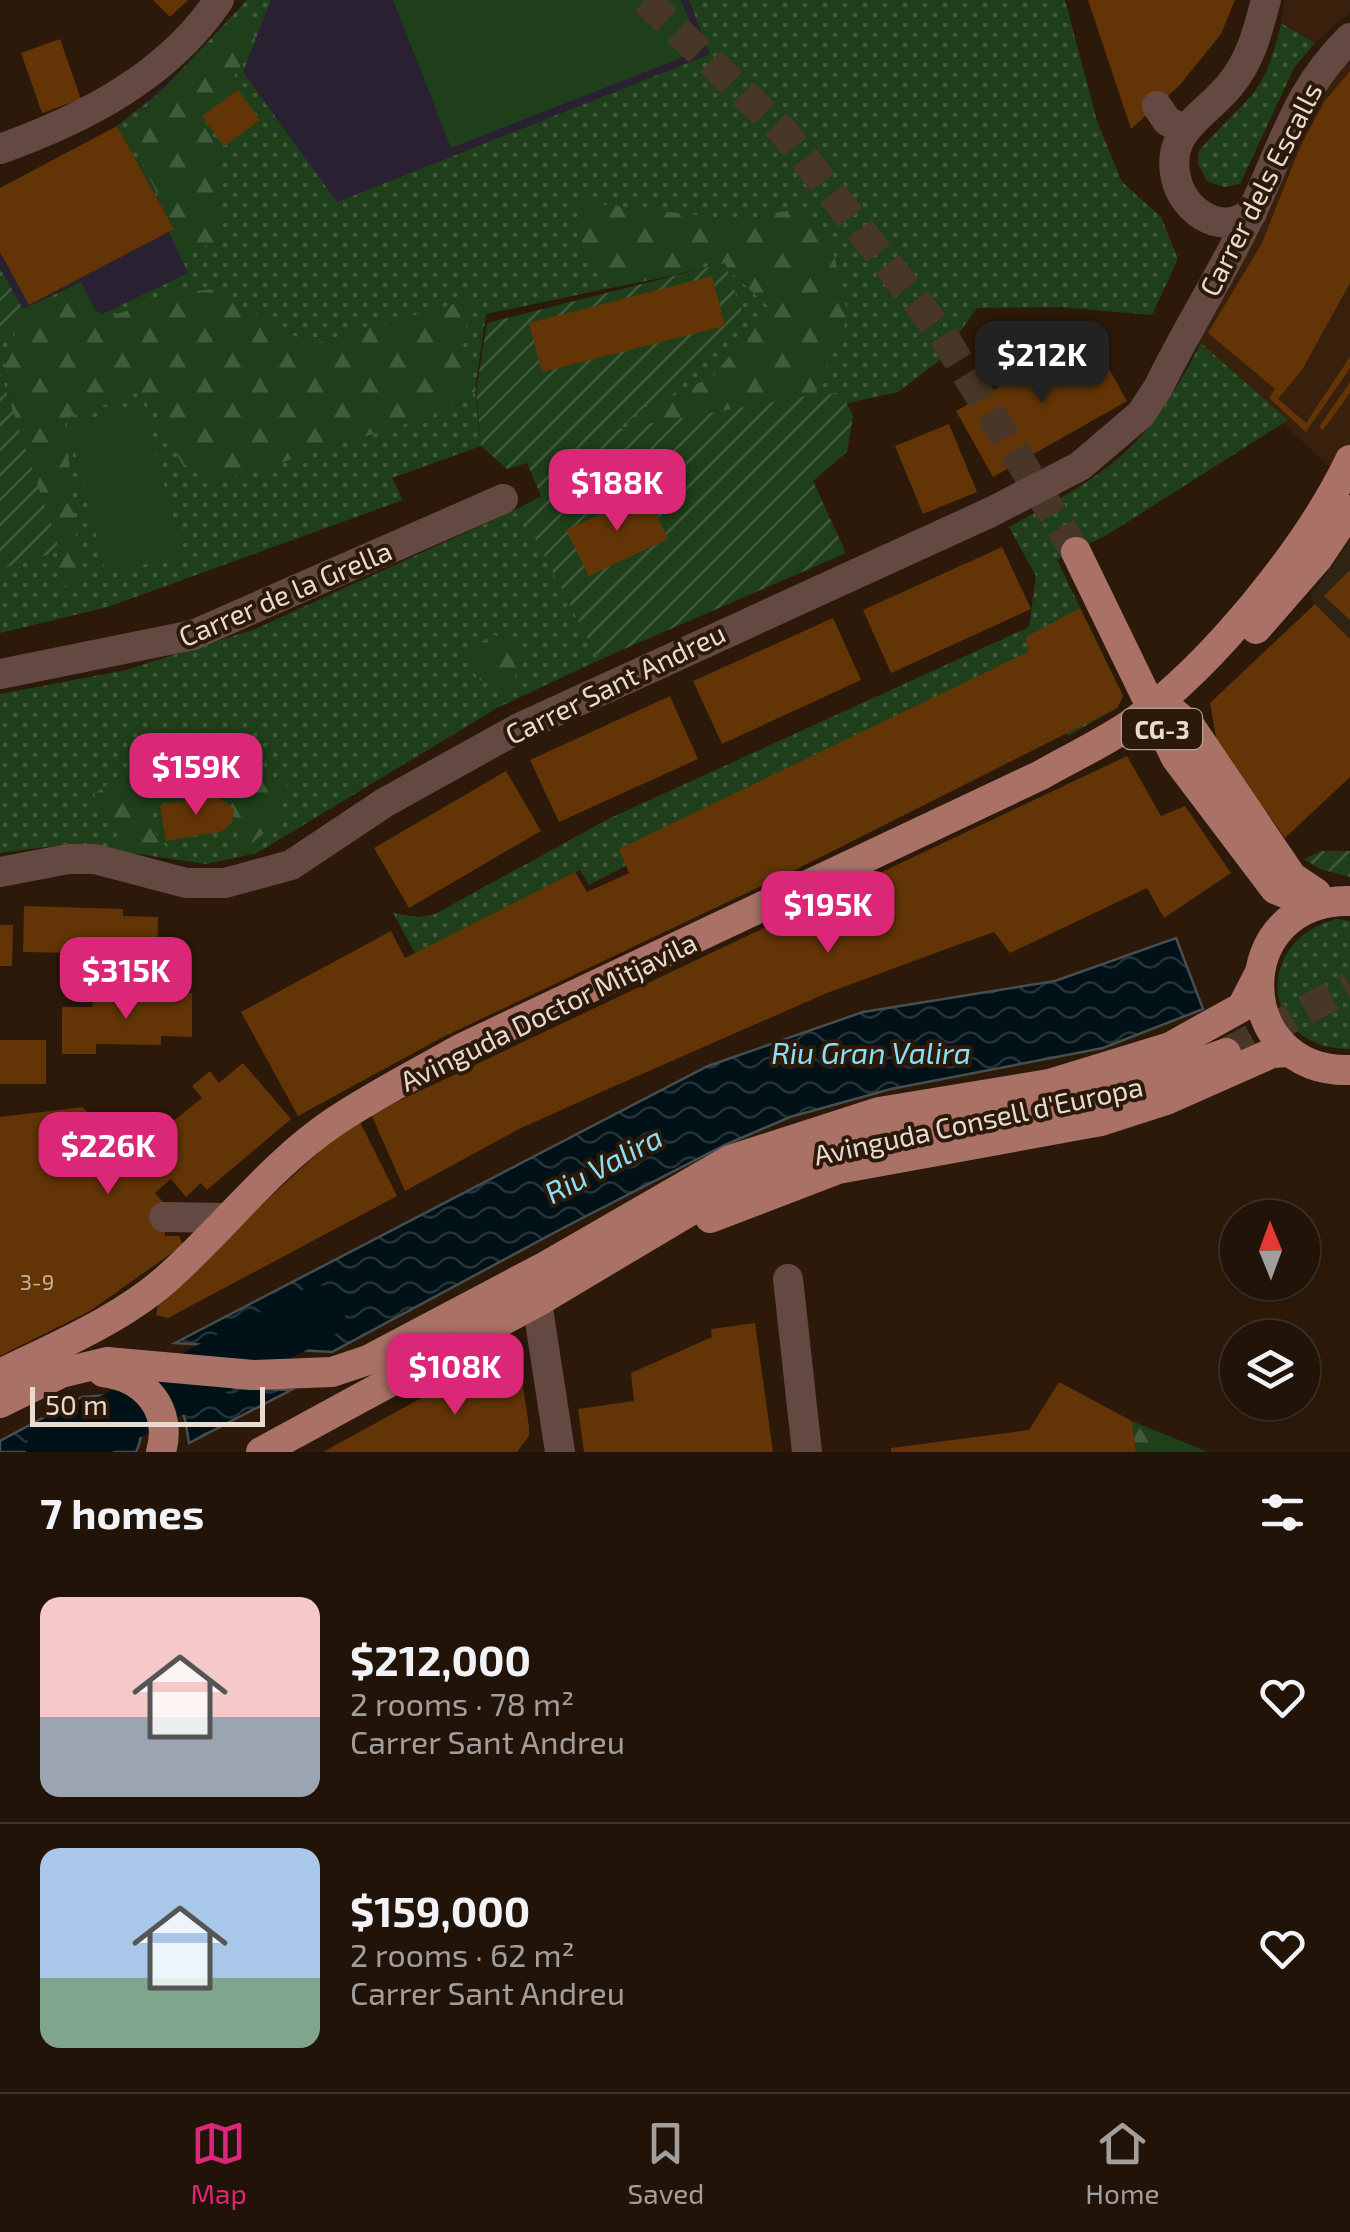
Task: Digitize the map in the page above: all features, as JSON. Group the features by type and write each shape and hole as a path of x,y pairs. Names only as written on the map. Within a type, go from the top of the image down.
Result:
{"main road":[{"name":"Avinguda Doctor Mitjavila","path":"0,1374 60,1345 170,1277 282,1162 334,1122 460,1049 1042,775 1140,717 1186,677 1287,562 1350,460"},
{"path":"1190,726 1188,707 1196,694 1318,558 1350,510"},
{"name":"CG-3","path":"1076,552 1176,758 1275,889 1280,929"},
{"path":"1140,717 1158,712 1174,714 1190,726 1292,878 1332,902"},
{"path":"1275,889 1332,902"},
{"path":"1280,929 1332,902"},
{"name":"Avinguda Consell d'Europa","path":"61,1373 125,1362 253,1374 332,1372 368,1360 546,1266 730,1160 879,1112 964,1094 1049,1084 1170,1047 1242,1008 1264,954 1280,929"},
{"path":"1259,974 1259,1000 1267,1023 1290,1052 1316,1066 1348,1071"},
{"path":"628,1250 838,1169 1100,1122 1166,1100 1272,1053 1290,1052"},
{"name":"Avinguda Consell d'Europa","path":"260,1452 537,1302 725,1190 840,1144 1101,1098 1226,1053"},
{"path":"0,1404 61,1373 106,1372 138,1382 159,1406 162,1450"}],"street":[{"path":"0,149 106,104 165,60 218,0"},
{"path":"1178,347 1206,282 1210,236 1200,214 1179,190 1173,166 1176,142 1238,74 1256,41 1266,0"},
{"name":"Carrer dels Escalls","path":"1178,347 1252,213 1302,98 1350,38"},
{"path":"1157,106 1167,120 1184,130"},
{"path":"1200,214 1218,223 1237,222 1252,213"},
{"name":"Carrer Sant Andreu","path":"0,872 68,859 94,859 186,883 225,883 292,865 384,803 517,728 991,512 1080,466 1142,414 1178,347"},
{"name":"Carrer de la Grella","path":"0,674 193,635 503,499"},
{"path":"164,1218 226,1218"},
{"path":"788,1280 806,1452"},
{"path":"537,1302 560,1452"}],"shaded area":[{"path":"247,0 689,0 710,54 337,202 98,316 80,282 23,309 0,268 0,188 117,126 176,75"},
{"path":"1284,0 1350,0 1350,12 1315,43 1281,23"},
{"path":"1350,58 1350,445 1336,473 1195,340 1315,102"},
{"path":"1350,540 1350,639 1309,598"}],"green space":[{"path":"247,0 271,0 243,72 337,202 710,54 689,0 1065,0 1097,121 1122,182 1161,217 1178,259 1152,315 1060,307 977,308 940,360 898,392 816,410 617,430 725,264 486,314 475,391 481,446 392,478 403,500 108,607 0,633 0,565 57,542 0,373 0,335 23,309 81,282 98,316 188,273 169,232 174,228 117,126 162,91"},
{"path":"393,0 681,0 701,50 451,148"},
{"path":"250,20 255,40 231,82 202,116 218,147 220,239 181,258 172,238 174,229 132,141 134,120 224,25"},
{"path":"1281,23 1315,43 1294,68 1240,184 1224,187 1207,181 1198,164 1198,152 1260,84"},
{"path":"580,202 741,220 796,209 832,245 848,317 818,385 804,438 621,438 639,413 713,376 770,308 716,259 676,275 609,288 582,244"},
{"path":"725,263 745,320 619,429 824,393 843,395 853,416 847,452 813,481 846,553 599,660 519,508 541,496 527,463 507,469 481,446 476,391 487,323"},
{"path":"0,268 23,309 0,335"},
{"path":"213,289 310,345 471,299 463,344 476,391 428,417 221,481 182,464 155,409 140,392 65,419 80,580 59,589 57,543 16,436 3,354 32,305 76,290 105,319 169,294"},
{"path":"1201,343 1288,420 1110,533 1057,560 1123,696 1117,708 1068,736 1028,653 589,885 580,870 415,953 393,913 418,917 435,914 608,819 1029,627 1036,576 1009,527 1076,489 1123,454 1162,409"},
{"path":"0,373 60,551 0,569"},
{"path":"144,404 182,555 106,574 68,424"},
{"path":"519,508 599,660 497,708 257,853 206,864 69,844 0,853 0,694 126,670 255,629"},
{"path":"492,633 513,647 523,663 508,688 480,680 464,659"},
{"path":"182,767 287,780 278,814 266,831 237,852 238,825 227,801 202,792 152,806 154,832 168,849 123,856 117,834 94,794 123,773"},
{"path":"1321,851 1350,851 1350,877 1320,869 1304,859"},
{"path":"1337,919 1350,921 1350,1049 1320,1045 1298,1032 1284,1014 1278,992 1280,970 1290,948 1309,931"},
{"path":"1132,1421 1208,1452 1136,1452"}],"water":[{"name":"Riu Gran Valira","path":"1176,938 1203,1009 1103,1048 891,1089 790,1117 725,1145 561,1229 332,1352 175,1343 708,1066 863,1012 1055,981"},
{"path":"167,1386 291,1390 189,1443 185,1419"},
{"path":"109,1395 125,1404 136,1417 141,1433 136,1452 0,1452 0,1441 82,1397"}],"building":[{"path":"153,0 188,0 170,17"},
{"path":"1088,0 1235,0 1221,34 1179,86 1131,129"},
{"path":"60,39 81,99 42,113 21,53"},
{"path":"1350,71 1350,283 1302,370 1278,399 1306,423 1350,357 1350,368 1306,432 1269,398 1275,389 1208,333 1262,243 1300,147 1324,102"},
{"path":"238,90 260,120 224,146 202,116"},
{"path":"117,126 174,229 29,305 0,252 0,188"},
{"path":"712,276 725,326 542,372 529,323"},
{"path":"1090,335 1127,401 993,477 956,411"},
{"path":"1350,382 1350,393 1323,430 1319,427"},
{"path":"949,424 977,492 923,514 895,446"},
{"path":"646,493 668,539 589,576 566,530"},
{"path":"1002,547 1031,609 891,673 863,610"},
{"path":"1350,570 1350,620 1324,596"},
{"path":"1315,604 1350,639 1350,777 1285,838 1217,743 1210,703"},
{"path":"1080,608 1123,696 1117,708 793,871 441,1038 298,1116 241,1012 391,931 405,958 575,872 587,892 629,873 619,849 1028,652 1026,637"},
{"path":"833,618 861,680 722,744 693,681"},
{"path":"670,696 698,759 559,822 530,760"},
{"path":"1127,756 1161,816 1185,806 1231,873 1164,918 1147,888 1010,953 994,932 960,944 827,993 608,1089 519,1129 405,1191 371,1114"},
{"path":"506,771 541,831 409,908 374,848"},
{"path":"216,796 234,809 232,822 223,831 166,841 160,805"},
{"path":"24,906 123,909 123,916 158,917 157,963 116,962 116,954 23,952"},
{"path":"0,925 13,925 12,966 0,966"},
{"path":"152,992 192,993 192,1037 161,1036 161,1045 96,1044 96,1054 62,1054 62,1007 92,1007 93,1000 152,1001"},
{"path":"0,1040 46,1040 46,1084 0,1084"},
{"path":"243,1063 291,1119 207,1190 201,1183 186,1197 171,1179 155,1193 164,1203 165,1236 179,1236 183,1245 90,1311 0,1356 0,1117 83,1107 108,1137 131,1117 140,1128 156,1115 166,1127 202,1098 192,1086 210,1071 219,1083"},
{"path":"360,1122 397,1196 168,1318 156,1315 159,1300 320,1151 318,1146"},
{"path":"755,1323 773,1452 584,1452 578,1409 634,1401 631,1373 712,1337 711,1329"},
{"path":"503,1362 515,1368 522,1380 529,1436 517,1452 323,1452 476,1368"},
{"path":"1059,1382 1132,1421 1136,1452 891,1452 891,1448 1029,1430"}],"waterway":[{"name":"Riu Valira","path":"53,1452 318,1313"}],"tunnel":[{"path":"645,0 783,131 942,334 1076,552"},
{"path":"1226,1053 1350,986"}]}
